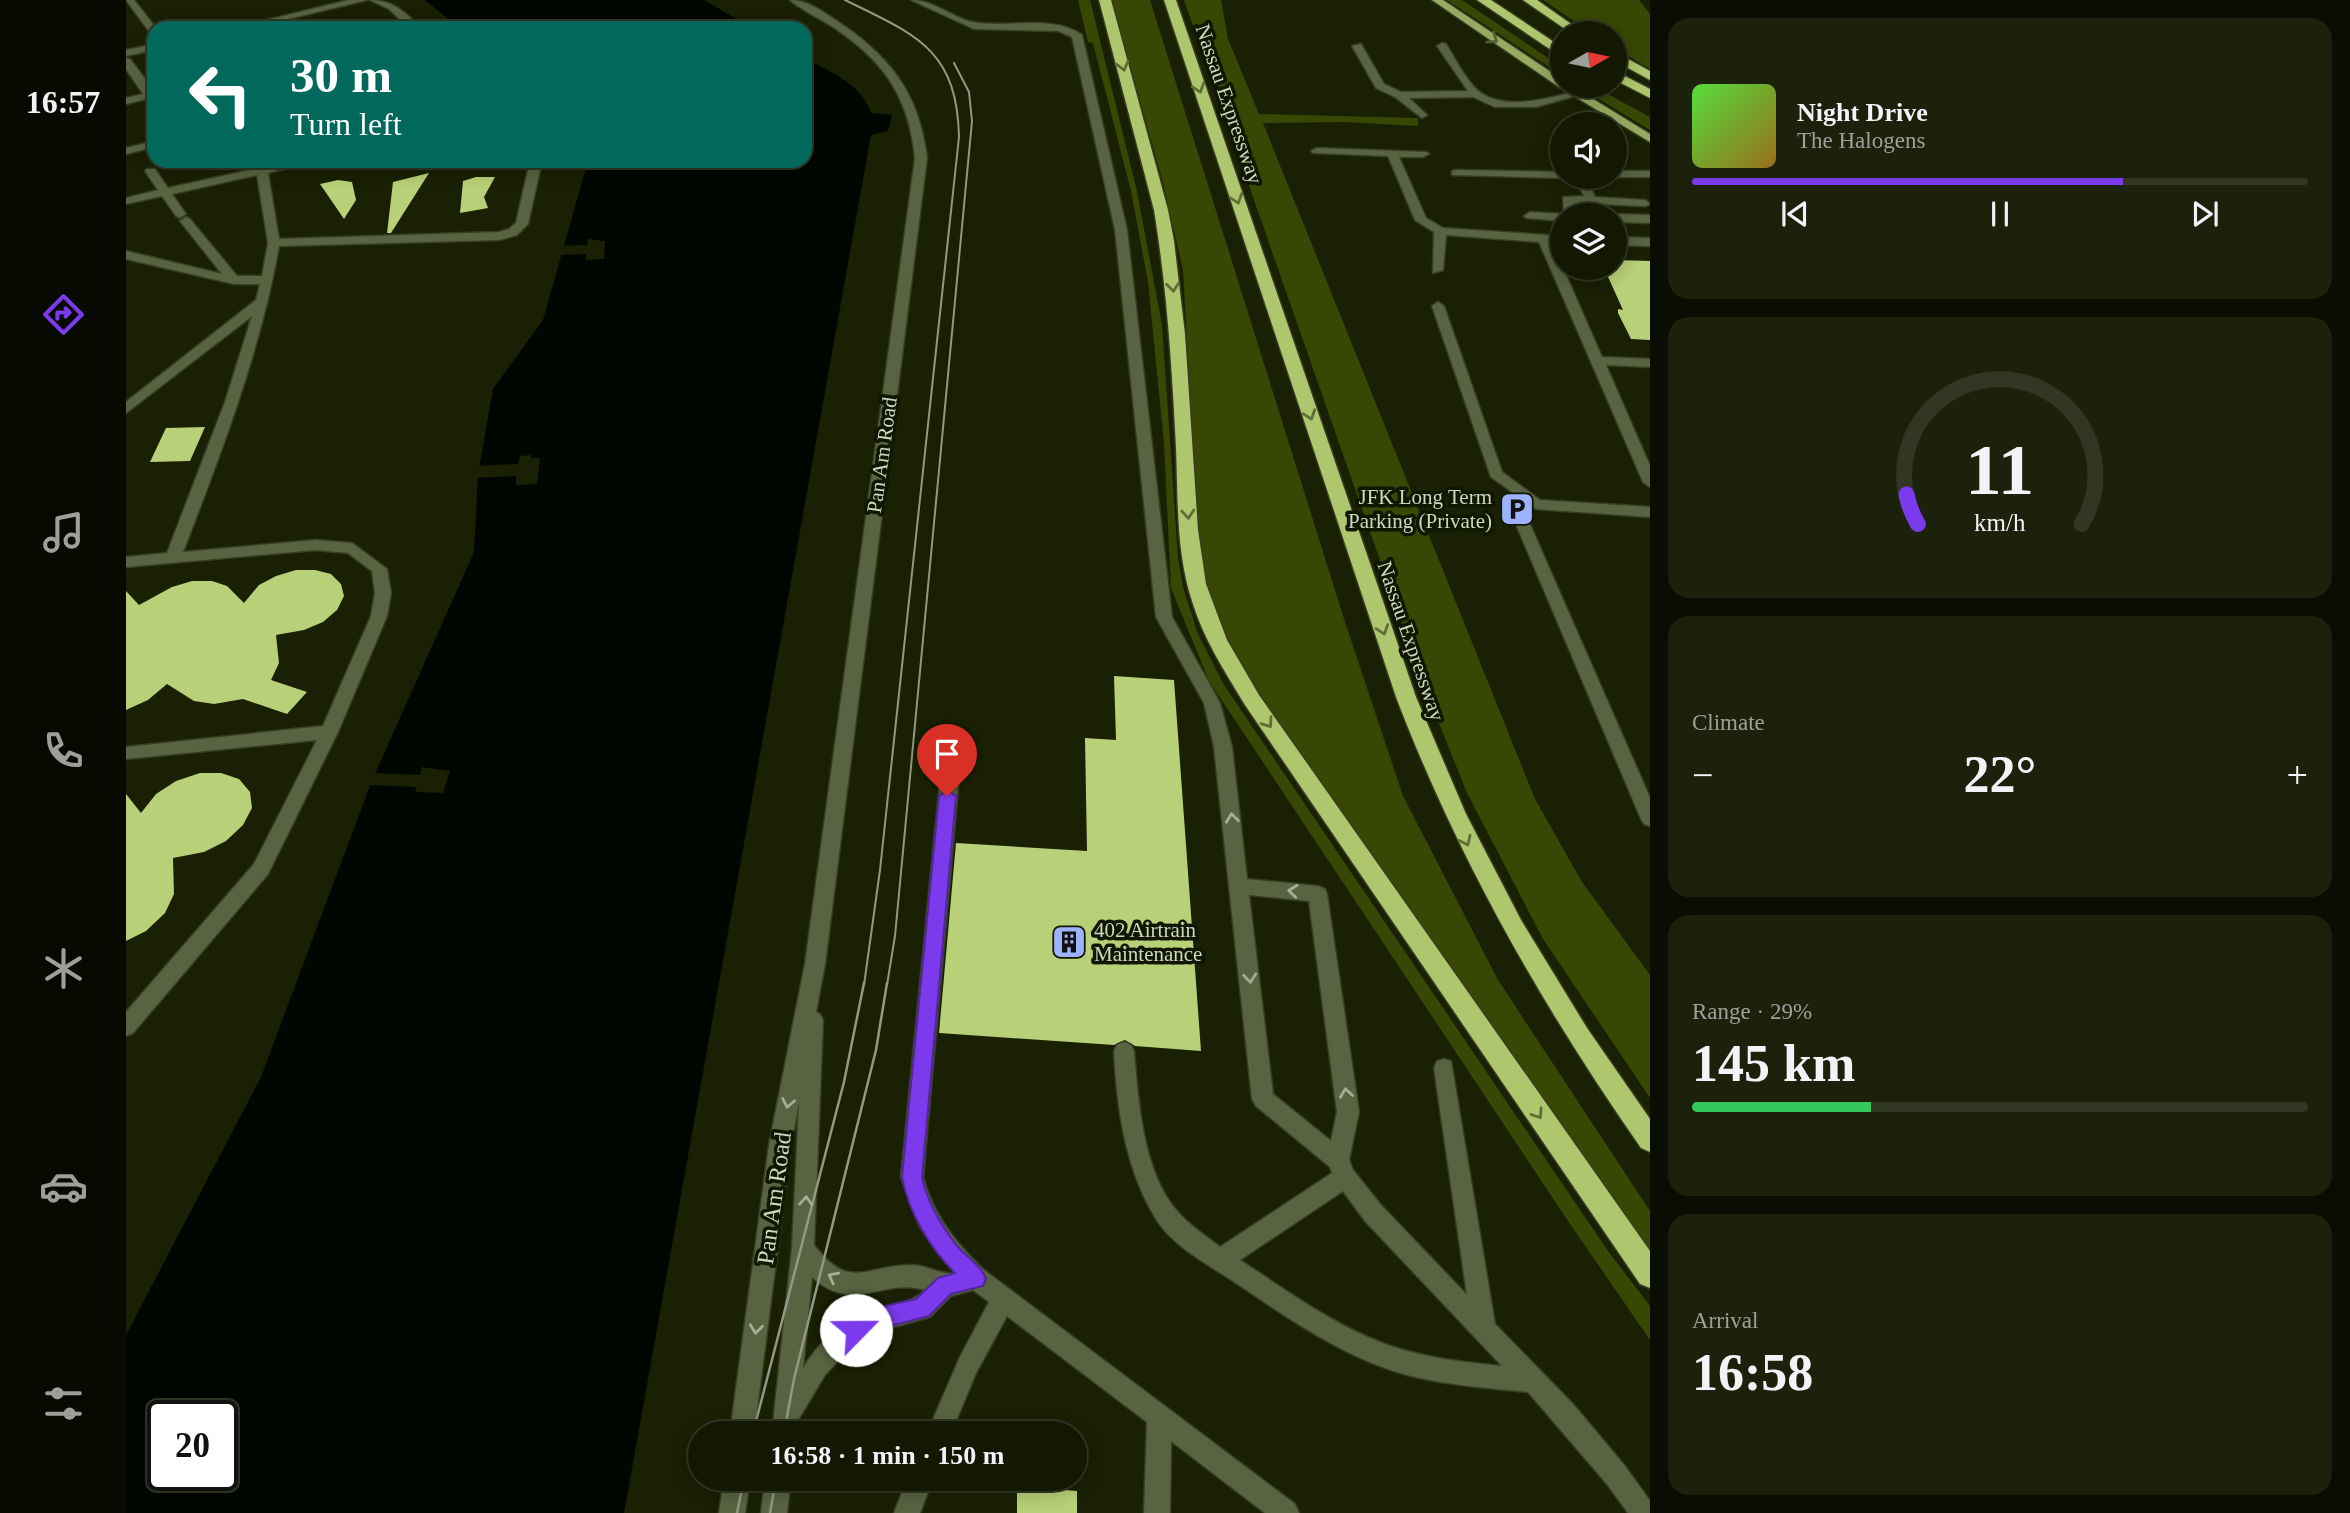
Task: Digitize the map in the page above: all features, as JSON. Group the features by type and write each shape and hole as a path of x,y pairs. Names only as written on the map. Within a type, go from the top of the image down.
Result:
{"highway":[{"path":"1105,0 1168,243 1176,314 1191,556 1209,622 1219,645 1252,700 1650,1274"},
{"name":"Nassau Expressway","path":"1170,0 1428,757 1468,845 1507,918 1574,1029 1650,1140"},
{"path":"1483,0 1550,45"},
{"path":"1501,0 1550,34"},
{"path":"1529,0 1560,21"},
{"path":"1628,63 1650,76"},
{"path":"1628,82 1650,94"},
{"path":"1628,92 1650,105"}],"main road":[{"path":"1437,0 1550,76"},
{"path":"1585,98 1650,139"}],"street":[{"path":"130,0 147,23"},
{"path":"269,21 362,0"},
{"path":"375,0 392,7 407,21"},
{"name":"Pan Am Road","path":"744,1421 780,1145 815,964 921,158 914,113 892,74 855,38 795,0"},
{"path":"916,0 974,26 1059,28 1077,35 1121,230 1164,617 1212,703 1223,747 1263,1099 1341,1169 1373,1213 1535,1381 1595,1450 1638,1509"},
{"path":"126,17 140,14"},
{"path":"1357,46 1380,86 1399,95 1422,115"},
{"path":"1442,46 1475,94"},
{"path":"126,53 147,48"},
{"path":"126,61 147,88"},
{"path":"1399,95 1475,94 1495,104 1536,104 1558,98"},
{"path":"126,101 147,96"},
{"path":"1317,151 1423,154"},
{"path":"1392,153 1422,220 1440,231 1550,239"},
{"path":"174,556 235,396 269,280 274,243 262,173 259,168"},
{"path":"126,201 281,168"},
{"path":"274,243 500,236 513,232 522,225 534,168"},
{"path":"151,172 164,193 234,280"},
{"path":"1456,173 1550,175"},
{"path":"1627,174 1650,174"},
{"path":"1586,189 1591,200"},
{"path":"1568,203 1567,199 1645,203"},
{"path":"1530,216 1550,216"},
{"path":"1627,218 1650,219"},
{"path":"1437,270 1440,231"},
{"path":"1544,239 1650,482"},
{"path":"1627,241 1650,242"},
{"path":"126,255 234,280 269,280"},
{"path":"126,409 264,300"},
{"path":"1438,306 1496,474 1536,504 1650,512"},
{"path":"1597,361 1650,363"},
{"path":"1522,522 1650,819"},
{"path":"126,562 316,545 352,548 379,569 383,593 379,616 330,732 261,869 126,1027"},
{"path":"126,753 330,732"},
{"path":"953,742 912,1177 917,1202 950,1254 976,1279 1286,1513"},
{"path":"1220,1260 1341,1169 1348,1112 1318,894 1240,886"},
{"name":"Pan Am Road","path":"785,1421 803,1248 815,964"},
{"path":"1124,1051 1126,1099 1140,1166 1167,1216 1220,1260 1317,1323 1388,1357 1444,1371 1535,1381"},
{"path":"1444,1068 1483,1328"},
{"path":"803,1248 820,1270 848,1284 861,1286 915,1276 946,1285 976,1279"},
{"path":"787,1421 817,1367 842,1340 867,1323 922,1309 946,1285"},
{"path":"944,1421 968,1365 1003,1299"},
{"path":"1157,1513 1158,1417"},
{"path":"732,1513 735,1491"},
{"path":"774,1513 777,1491"},
{"path":"907,1513 915,1491"}],"green space":[{"path":"1078,0 1090,0 1137,191 1162,325 1178,558 1183,587 1198,634 1224,685 1608,1251 1650,1306 1650,1340 1209,681 1171,588 1164,444 1148,282 1131,191 1093,43 1088,42"},
{"path":"1112,0 1150,0 1345,622 1403,796 1498,980 1650,1211 1650,1259 1244,676 1210,612 1199,555 1183,270 1163,183"},
{"path":"1184,0 1221,0 1228,39 1259,114 1418,118 1418,126 1345,122 1263,123 1535,799 1582,882 1650,975 1650,1098 1543,939 1467,793 1424,686"},
{"path":"1447,0 1462,0 1550,59 1550,67"},
{"path":"1543,0 1639,0 1650,14 1650,69 1628,56 1628,21 1574,21"},
{"path":"1597,98 1615,98 1650,117 1650,130 1627,116 1627,112 1620,112"}],"shaded area":[{"path":"425,0 704,0 740,21 450,21"},
{"path":"812,62 853,86 871,113 892,115 888,131 871,135 624,1513 126,1513 126,1335 261,1077 371,783 474,552 478,474 493,389 543,320 586,168 812,168"}],"pier":[{"path":"588,239 605,241 604,259 586,260 586,254 558,255 561,246 587,245"},
{"path":"531,455 531,458 540,458 537,484 516,485 516,476 474,478 475,466 518,464 520,456"},
{"path":"422,767 450,771 443,793 415,792 417,787 367,785 372,773 420,775"}],"building":[{"path":"429,173 391,233 387,233 393,182"},
{"path":"476,177 495,177 484,197 488,208 460,213 463,181"},
{"path":"338,180 352,182 356,200 344,219 320,184"},
{"path":"1627,260 1650,261 1650,340 1631,339 1618,313 1618,309 1623,310 1609,280 1627,280"},
{"path":"205,427 190,461 150,462 166,428"},
{"path":"296,570 315,570 331,574 341,584 344,596 337,610 323,622 304,630 276,635 279,663 271,680 307,692 287,714 243,699 214,704 194,701 167,684 148,700 126,710 126,591 139,605 172,587 192,581 212,581 227,586 244,603 259,585"},
{"name":"402 Airtrain Maintenance","path":"1114,676 1174,680 1201,1051 1135,1046 1125,1040 1114,1045 939,1033 956,843 1087,851 1085,738 1116,740"},
{"path":"200,773 221,773 239,779 250,792 252,808 243,825 226,841 204,852 173,858 174,894 165,913 146,931 126,941 126,794 141,813 156,794 176,781"},
{"path":"1017,1491 1077,1491 1077,1513 1017,1513"}],"tram line":[{"path":"845,0 912,36 941,64 950,83 956,107 959,137 880,870 864,985"},
{"path":"887,985 895,936 972,121 969,92 954,63"},
{"path":"756,1421 844,1082 864,983"},
{"path":"786,1421 794,1379 876,1050 887,983"},
{"path":"737,1513 742,1491"},
{"path":"770,1513 774,1491"}],"place":[{"name":"JFK Long Term Parking (Private)","path":"1517,509"},
{"name":"402 Airtrain Maintenance","path":"1069,942"}],"route":[{"path":"856,1330 880,1318 922,1309 946,1285 976,1279 950,1254 917,1202 912,1177 947,796"}]}
